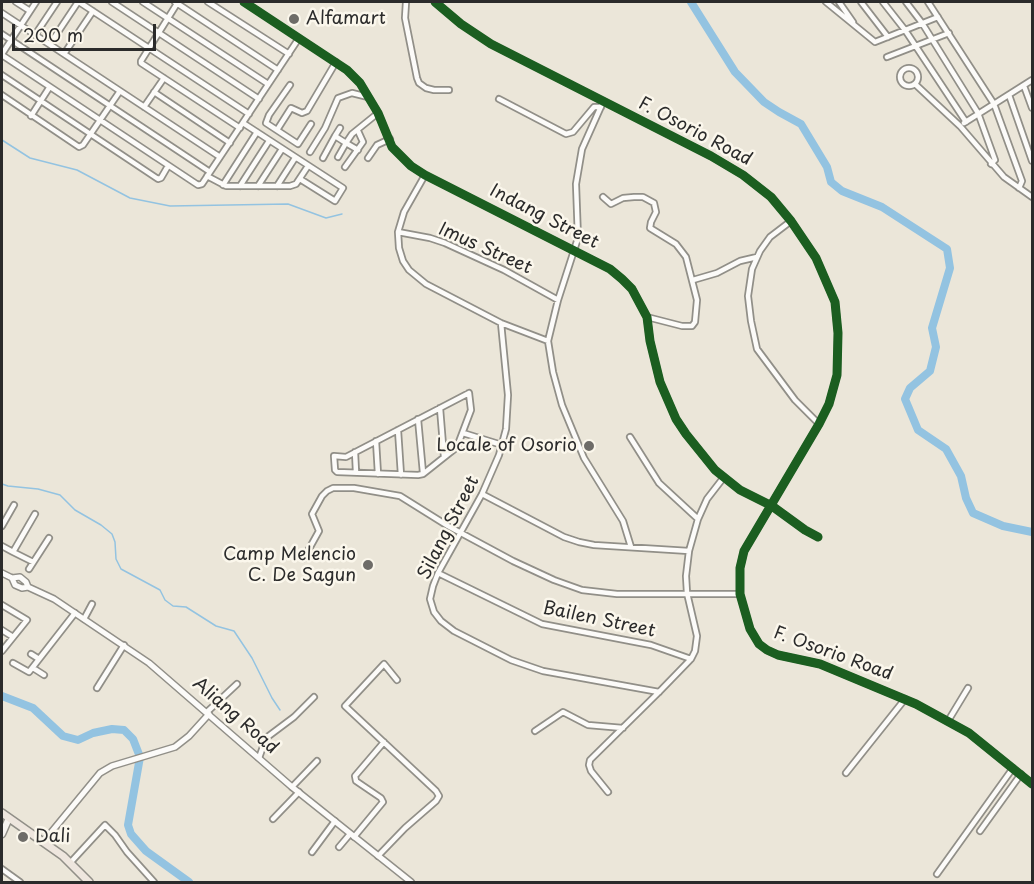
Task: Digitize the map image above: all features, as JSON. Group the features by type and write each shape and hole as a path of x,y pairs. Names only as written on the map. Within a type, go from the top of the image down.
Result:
{"main road":[{"path":"2,813 70,863 85,881"},
{"path":"2,834 9,818"}],"street":[{"path":"16,2 30,10"},
{"path":"36,2 2,55 198,185 202,184 209,174 299,38"},
{"path":"34,35 57,2"},
{"path":"50,44 79,2 249,114"},
{"path":"112,2 259,99"},
{"path":"143,2 268,84"},
{"path":"278,70 177,2 141,62 241,125 257,132 343,188 335,201 300,179"},
{"path":"208,2 289,54"},
{"name":"Indang Street","path":"244,2 336,62 360,83 378,113 397,153 403,159 425,175 610,269 622,279 632,289 647,316 650,341 660,382 676,419 698,451 740,490 772,506 818,537"},
{"path":"406,2 405,18 419,83 434,90 449,90"},
{"name":"F. Osorio Road","path":"435,2 461,24 491,44 602,104 711,156 743,175 771,197 792,221 816,258 835,302 838,333 837,375 829,404 819,424 744,551 740,568 740,594 750,628 759,644 767,650 778,655 820,664 904,699 969,733 1032,784"},
{"path":"826,2 874,42 938,17"},
{"path":"839,2 857,27"},
{"path":"861,2 888,36"},
{"path":"883,2 905,30 966,122"},
{"path":"906,2 922,23 978,112 995,160 991,164"},
{"path":"928,2 994,104 1022,181 1019,188"},
{"path":"64,54 93,11"},
{"path":"2,13 220,157"},
{"path":"887,57 949,33"},
{"path":"2,34 209,174 223,186 294,186 308,166"},
{"path":"277,130 291,108 302,113 307,111 336,62"},
{"path":"2,75 158,179 168,166"},
{"path":"144,107 164,78"},
{"path":"960,126 978,112 1032,81"},
{"path":"915,84 960,126 1004,177 1032,197"},
{"path":"290,85 266,123 300,144 311,124"},
{"path":"1024,86 1032,108"},
{"path":"31,116 50,88"},
{"path":"2,95 79,147 84,145 120,91"},
{"path":"154,92 230,143"},
{"path":"310,152 325,128 338,98 352,93 368,97"},
{"path":"1009,95 1032,161"},
{"path":"499,99 566,134 573,132 594,107 602,104"},
{"path":"602,104 582,149 576,184 579,236 558,300 549,341 553,372 562,405 584,458 623,521 631,547"},
{"path":"338,157 352,134 378,113"},
{"path":"322,158 340,128"},
{"path":"345,167 363,142 358,131"},
{"path":"223,186 257,132"},
{"path":"336,136 358,150"},
{"path":"368,158 377,145 390,139"},
{"path":"240,187 269,141"},
{"path":"258,186 282,149"},
{"path":"277,186 295,158"},
{"path":"425,175 404,212 398,232 403,261 416,277 501,323 549,341"},
{"path":"603,198 611,204 634,196 643,197 654,203 656,212 650,228 676,244 686,257 697,300 697,318 692,326 682,326 647,316"},
{"path":"792,221 770,237 757,257 752,270 748,296 755,343 795,400 819,424"},
{"name":"Imus Street","path":"398,232 445,243 504,270 558,300"},
{"path":"693,280 717,273 740,261 757,257"},
{"name":"Silang Street","path":"501,323 509,410 502,445 482,494 438,573 430,599 434,612 454,632 511,660 543,671 659,692"},
{"path":"469,393 471,410 457,447 423,474 337,472 334,456 346,457 418,419 469,393"},
{"path":"440,408 444,457"},
{"path":"418,419 423,474"},
{"path":"398,430 401,475"},
{"path":"463,433 502,445"},
{"path":"630,437 659,483 698,519"},
{"path":"376,441 378,474"},
{"path":"355,452 356,472"},
{"path":"608,792 591,771 590,760 691,659 697,644 687,593 689,550 698,519 707,500 724,477"},
{"path":"304,558 319,531 312,514 322,496 333,488 362,489 400,496 461,533 543,576 582,590 617,594 740,594"},
{"path":"482,494 564,537 594,545 689,550"},
{"path":"2,523 14,505"},
{"path":"13,552 35,514"},
{"path":"29,569 49,538"},
{"path":"2,546 33,562"},
{"name":"Aliang Road","path":"2,573 12,578 15,585 22,588 28,587 54,599 157,669 292,787 411,882"},
{"name":"Bailen Street","path":"438,573 542,624 651,645 691,659"},
{"path":"84,619 92,604"},
{"path":"2,605 27,620 2,651"},
{"path":"13,663 28,673 75,613"},
{"path":"2,630 13,637"},
{"path":"97,688 124,645"},
{"path":"31,654 39,659"},
{"path":"378,856 436,801 438,796 436,791 345,706 384,664 396,680"},
{"path":"33,668 44,675"},
{"path":"44,842 92,780 103,770 172,748 189,736 237,684"},
{"path":"948,722 968,688"},
{"path":"259,758 266,738 294,717 314,697"},
{"path":"846,773 904,699"},
{"path":"535,731 563,712 588,725 623,728"},
{"path":"339,847 383,802 381,798 356,781 355,776 384,742"},
{"path":"292,787 317,761"},
{"path":"937,874 1013,768"},
{"path":"980,831 1021,774"},
{"path":"273,819 299,792"},
{"path":"312,852 334,821"},
{"path":"70,863 105,825 116,835 127,852 154,882"},
{"path":"2,869 20,882"}],"waterway":[{"path":"691,2 735,72 764,102 801,124 827,167 831,182 842,191 882,207 947,249 950,268 932,328 936,347 930,371 910,388 905,399 918,430 946,449 961,476 966,498 973,513 1003,526 1032,532"},
{"path":"2,140 30,158 77,170 130,198 170,206 288,204 326,218 342,214"},
{"path":"2,484 60,495 75,510 112,534 116,559 121,569 160,590 165,600 173,606 186,607 216,626 234,631 252,658 280,710"},
{"path":"2,696 33,708 63,736 78,740 93,733 112,729 124,730 133,739 140,757 128,825 131,834 146,851 189,882"}],"cycle path":[{"path":"244,2 347,70 360,83 378,113 392,147 411,166 610,269 622,279 632,289 647,317 660,382 676,419 686,434 715,470 740,490 772,506 818,537"},
{"path":"435,2 461,24 491,44 711,156 743,175 771,197 791,221 816,258 835,302 838,333 837,375 829,404 819,424 744,551 740,568 740,594 750,629 759,644 767,650 778,655 820,664 916,704 969,733 1032,784"}],"place":[{"name":"Alfamart","path":"294,19"},
{"name":"Locale of Osorio","path":"589,446"},
{"name":"Camp Melencio C. De Sagun","path":"368,565"},
{"name":"Dali","path":"23,837"}]}
